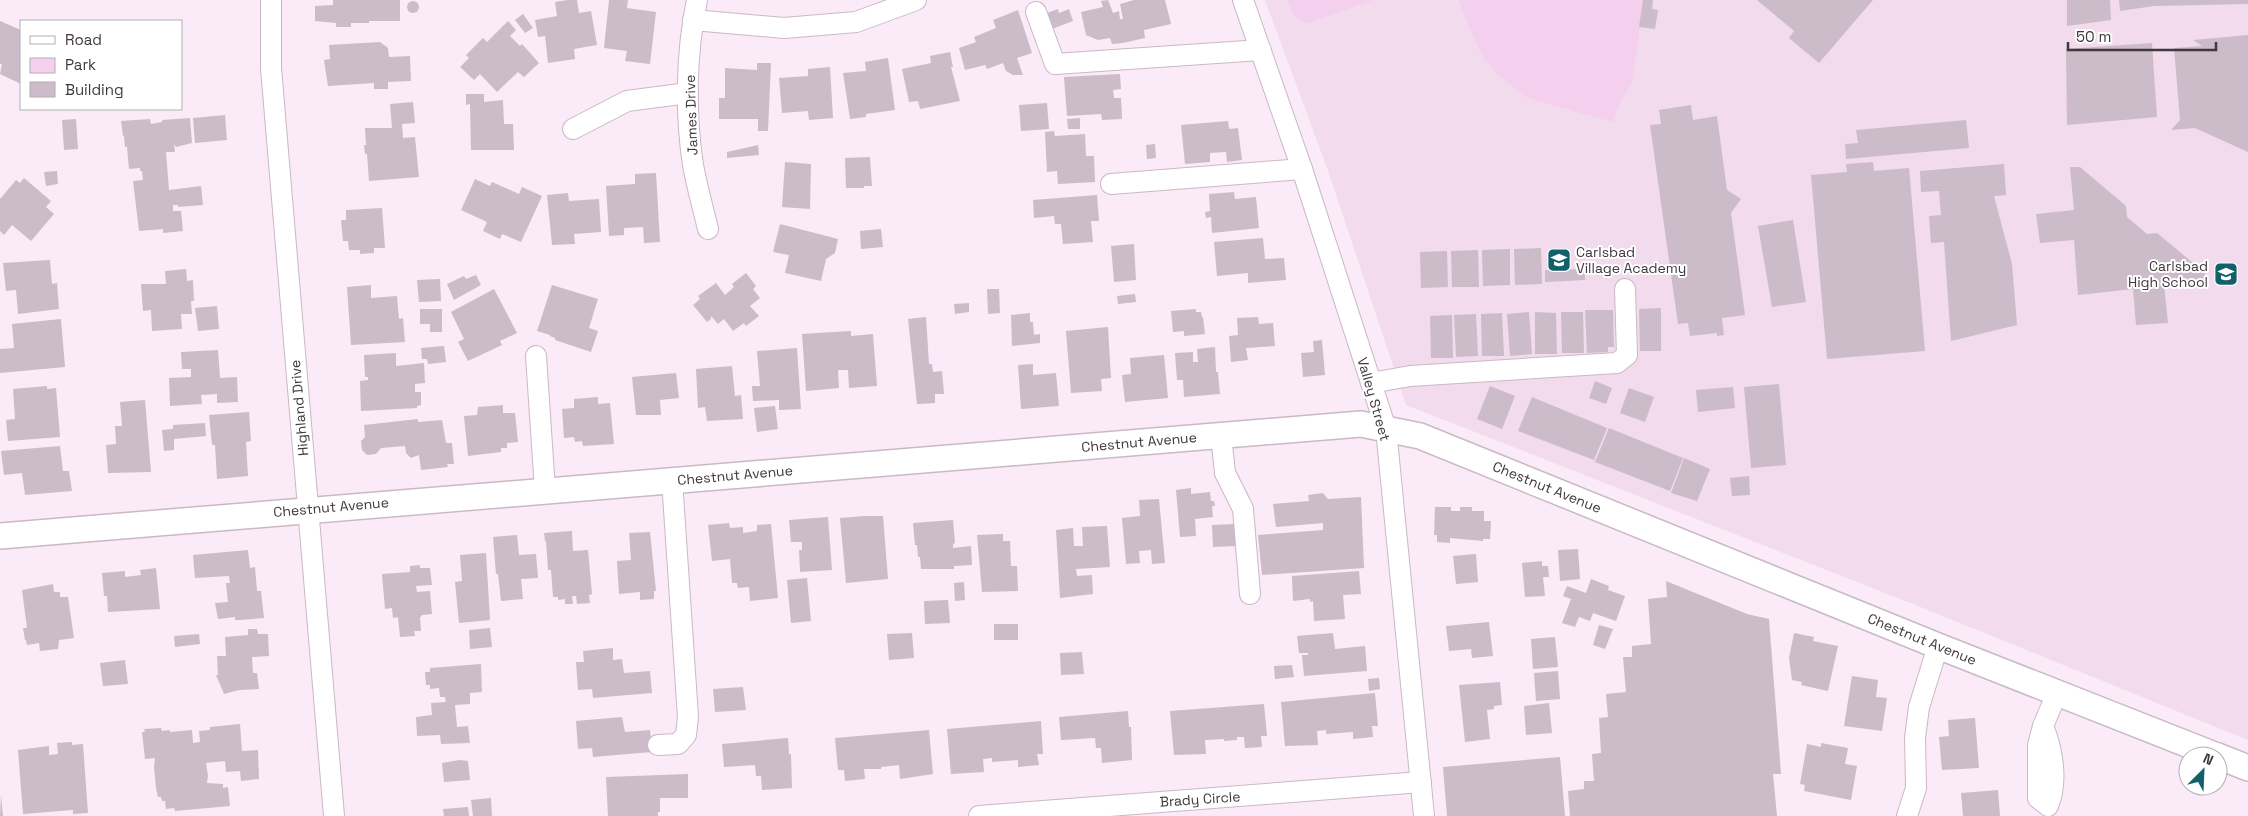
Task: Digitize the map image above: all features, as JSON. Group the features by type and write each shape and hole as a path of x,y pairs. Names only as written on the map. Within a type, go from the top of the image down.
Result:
{"main road":[{"name":"Chestnut Avenue","path":"0,536 307,509 1361,424 1420,436 1938,646 2192,746"},
{"name":"Chestnut Avenue","path":"2228,760 2248,768"}],"street":[{"name":"Highland Drive","path":"271,0 271,68 334,816"},
{"name":"James Drive","path":"697,0 693,20 688,93 693,165 708,229"},
{"path":"693,20 784,28 856,22 916,0"},
{"name":"Valley Street","path":"1243,0 1302,168 1386,429 1424,816"},
{"path":"1036,12 1055,64 1261,50"},
{"path":"573,130 626,101 688,93"},
{"path":"1111,184 1302,168"},
{"path":"1371,383 1410,376 1616,363 1627,355 1625,289"},
{"path":"536,356 545,490"},
{"path":"1221,435 1225,473 1243,509 1250,594"},
{"path":"658,745 678,744 686,735 688,717 672,480"},
{"path":"1907,816 1916,788 1915,738 1919,707 1938,646"},
{"path":"2043,726 2057,693"},
{"name":"Brady Circle","path":"978,816 1056,813 1421,782"}],"shaded area":[{"name":"Carlsbad High School","path":"1265,0 2248,0 2248,740 1913,604 1406,405 1327,168"}],"green space":[{"path":"1288,0 1373,0 1307,23 1294,16"},
{"path":"1459,0 1644,0 1632,82 1617,109 1613,122 1528,98 1497,74 1482,55"}],"building":[{"path":"333,0 400,0 400,21 369,21 369,23 351,23 351,27 336,27 336,23 315,21 315,6 333,5"},
{"path":"577,0 579,13 591,11 597,45 574,49 575,59 548,63 545,36 538,37 535,20 557,16 555,2"},
{"path":"609,0 628,0 627,8 656,12 650,64 625,61 627,51 604,48"},
{"path":"1108,0 1113,13 1119,11 1120,19 1123,19 1120,4 1134,0 1165,0 1171,24 1144,30 1145,38 1123,43 1112,44 1110,38 1098,40 1086,35 1081,12 1103,7 1101,1"},
{"path":"1643,0 1653,0 1652,9 1658,10 1655,29 1639,27"},
{"path":"1757,0 1873,0 1819,63 1789,38 1794,31"},
{"path":"2067,0 2110,0 2111,20 2067,26"},
{"path":"2119,0 2248,0 2248,4 2154,6 2120,11"},
{"path":"415,1 418,2 418,12 411,13 408,12 407,5 408,2"},
{"path":"1058,9 1059,13 1069,9 1073,21 1052,29 1047,13"},
{"path":"1018,10 1032,53 1017,58 1023,75 1013,75 1006,71 1003,63 987,69 985,65 965,70 959,48 976,42 974,37 996,28 993,20"},
{"path":"523,14 533,28 525,33 515,20"},
{"path":"0,21 20,30 20,84 0,74 2,64 0,64"},
{"path":"508,21 516,30 510,36 520,46 522,44 539,63 524,77 518,72 497,92 480,74 474,80 460,67 469,58 466,55 483,38 487,42"},
{"path":"2248,35 2248,152 2195,128 2171,130 2180,120 2174,48 2202,46 2193,40"},
{"path":"380,42 388,48 389,57 410,56 411,81 388,82 388,89 374,89 374,83 328,86 324,60 330,59 329,45"},
{"path":"2152,43 2157,117 2067,125 2066,49"},
{"path":"950,52 953,67 951,67 960,101 920,109 918,101 909,102 902,69 931,63 930,56"},
{"path":"888,58 895,110 866,114 866,117 850,119 843,73 866,71 865,62"},
{"path":"757,63 771,63 768,131 758,131 758,119 719,119 719,98 725,98 725,68 757,70"},
{"path":"830,67 833,118 809,120 808,111 782,113 779,78 808,76 808,69"},
{"path":"1120,74 1121,89 1113,90 1114,98 1121,98 1122,119 1102,120 1101,114 1067,116 1064,77"},
{"path":"466,94 484,94 484,102 503,100 504,124 513,124 514,150 471,150 470,104 466,105"},
{"path":"413,102 415,123 402,124 403,138 415,137 419,177 369,181 367,154 365,154 364,145 366,145 365,128 392,128 390,104"},
{"path":"1047,103 1049,129 1021,131 1019,105"},
{"path":"1691,105 1693,120 1717,116 1727,190 1741,199 1731,213 1745,315 1722,318 1724,335 1717,336 1717,333 1690,336 1688,323 1678,324 1650,125 1661,124 1659,110"},
{"path":"225,115 227,140 195,143 193,118"},
{"path":"190,118 192,143 176,147 174,144 175,152 166,152 169,190 201,186 203,205 178,207 178,205 173,205 173,211 181,211 183,231 163,233 163,229 139,231 133,181 143,180 142,171 140,171 140,168 129,169 127,147 125,147 121,121 150,119 151,124 162,122 162,120"},
{"path":"1080,118 1080,129 1068,129 1067,119"},
{"path":"76,119 78,149 64,150 62,120"},
{"path":"1966,120 1969,148 1846,159 1845,144 1858,143 1856,130"},
{"path":"1228,121 1229,129 1238,128 1242,160 1227,162 1226,152 1210,153 1210,162 1185,164 1181,125"},
{"path":"1054,131 1055,136 1085,134 1086,156 1094,156 1095,182 1058,184 1057,171 1047,172 1045,132"},
{"path":"1155,144 1156,158 1147,159 1146,145"},
{"path":"758,145 759,155 727,158 727,152"},
{"path":"870,157 872,186 846,188 845,158"},
{"path":"785,162 811,164 810,209 782,207"},
{"path":"1873,162 1874,171 1909,168 1925,351 1827,359 1811,175 1847,172 1846,164"},
{"path":"2004,164 2006,195 1994,196 2012,264 2017,325 1951,341 1944,242 1931,243 1929,216 1941,215 1939,191 1921,192 1920,171"},
{"path":"2070,167 2080,167 2126,206 2127,217 2147,234 2157,233 2205,273 2205,283 2164,285 2168,323 2136,325 2133,289 2078,295 2074,240 2040,243 2036,214 2074,210"},
{"path":"57,171 58,184 46,186 44,172"},
{"path":"656,173 660,242 644,243 643,227 624,228 624,235 609,236 606,186 635,184 635,174"},
{"path":"24,178 51,201 46,207 54,214 31,241 12,225 4,235 0,231 0,199 16,180 20,183"},
{"path":"475,179 490,186 492,182 519,194 522,187 542,196 521,242 502,234 500,239 483,231 487,222 461,210"},
{"path":"1234,192 1235,199 1256,197 1259,228 1212,233 1211,217 1206,218 1205,212 1210,211 1209,194"},
{"path":"568,193 569,201 599,199 601,232 574,234 575,244 552,245 547,195"},
{"path":"1097,195 1099,221 1091,221 1093,242 1063,244 1061,224 1055,224 1054,216 1034,218 1033,200"},
{"path":"382,208 385,248 374,248 374,253 360,254 360,250 349,250 348,241 343,241 341,220 346,220 346,210"},
{"path":"1793,220 1806,302 1772,307 1758,226"},
{"path":"780,224 838,239 835,253 826,259 821,281 785,273 789,255 773,252"},
{"path":"881,229 883,247 861,249 860,231"},
{"path":"1263,238 1265,259 1284,258 1286,280 1248,283 1248,273 1217,276 1214,242"},
{"path":"1134,244 1136,280 1114,282 1111,246"},
{"path":"1541,248 1542,284 1515,285 1514,249"},
{"path":"1510,249 1510,285 1483,286 1482,250"},
{"path":"1478,250 1479,287 1452,287 1451,251"},
{"path":"1447,251 1448,287 1421,288 1420,252"},
{"path":"50,260 52,284 57,283 59,309 18,314 16,290 6,291 3,263"},
{"path":"186,269 187,281 193,280 194,301 191,301 192,314 181,314 182,329 152,331 151,310 143,311 141,284 166,284 165,271"},
{"path":"1585,269 1585,280 1545,282 1545,270"},
{"path":"746,273 756,286 753,289 760,298 750,306 759,316 746,326 744,323 733,331 724,319 718,324 711,316 711,319 707,322 693,305 700,299 698,296 716,283 725,295 734,287 732,284"},
{"path":"476,275 481,285 454,300 447,284 464,276 466,279"},
{"path":"440,279 441,301 419,302 417,280"},
{"path":"371,285 371,298 397,296 399,319 403,318 405,342 351,345 347,287"},
{"path":"552,285 598,299 589,328 598,331 591,352 555,340 550,335 537,331"},
{"path":"494,289 517,333 500,341 502,345 468,361 458,342 464,339 451,312"},
{"path":"987,289 999,289 1000,313 988,314"},
{"path":"1135,294 1136,302 1118,304 1117,296"},
{"path":"969,303 969,312 955,314 954,304"},
{"path":"217,306 219,329 198,331 195,308"},
{"path":"1661,308 1661,351 1640,351 1639,309"},
{"path":"420,309 442,309 442,332 430,332 430,324 420,324"},
{"path":"1196,309 1196,312 1201,312 1203,317 1205,334 1184,336 1184,331 1173,332 1171,311"},
{"path":"1585,310 1613,310 1614,347 1608,347 1608,352 1587,353"},
{"path":"1529,312 1532,354 1510,356 1507,314"},
{"path":"1535,312 1556,313 1557,354 1535,354"},
{"path":"1561,312 1583,312 1584,353 1562,353"},
{"path":"1030,313 1030,322 1033,322 1034,335 1040,334 1040,343 1012,346 1011,315"},
{"path":"1502,313 1504,356 1482,356 1481,314"},
{"path":"1476,314 1478,356 1456,357 1454,315"},
{"path":"1452,315 1453,358 1431,358 1430,316"},
{"path":"926,317 929,364 932,364 933,372 942,371 944,394 935,394 935,403 917,404 908,319"},
{"path":"1258,317 1259,324 1273,323 1275,346 1246,348 1248,360 1231,362 1229,336 1238,335 1237,318"},
{"path":"61,319 65,367 0,373 0,349 14,348 12,324"},
{"path":"1108,327 1111,378 1101,379 1102,391 1071,393 1066,331"},
{"path":"851,331 851,336 873,334 877,386 849,388 848,370 838,370 839,388 806,391 802,334"},
{"path":"1322,340 1325,375 1303,377 1301,353 1314,352 1313,341"},
{"path":"444,346 446,362 428,364 427,359 422,359 421,348"},
{"path":"1215,347 1216,372 1218,372 1220,394 1184,397 1183,380 1177,380 1175,353 1193,352 1193,362 1198,362 1197,349"},
{"path":"797,348 801,409 779,410 779,400 753,401 752,386 760,386 757,351"},
{"path":"218,350 220,378 237,377 238,402 217,403 217,394 201,395 202,404 170,406 169,378 191,377 191,369 182,369 181,352"},
{"path":"396,353 396,366 424,363 425,383 415,384 415,392 421,392 421,405 417,406 417,408 361,411 360,381 368,380 368,377 365,377 364,355"},
{"path":"1164,355 1168,398 1125,402 1122,375 1131,374 1130,358"},
{"path":"1033,364 1033,375 1056,373 1059,406 1021,409 1018,365"},
{"path":"732,366 735,396 741,395 743,419 707,421 705,407 698,408 696,369"},
{"path":"676,373 679,398 660,400 661,415 636,415 632,377"},
{"path":"1595,381 1612,388 1606,404 1589,398"},
{"path":"1779,384 1786,465 1751,468 1744,387"},
{"path":"47,386 47,389 56,388 60,437 8,441 6,420 15,419 13,389"},
{"path":"1490,386 1515,396 1502,429 1477,419"},
{"path":"1733,387 1735,408 1698,412 1696,390"},
{"path":"1629,388 1654,397 1645,422 1620,413"},
{"path":"598,397 598,404 610,403 614,444 583,446 582,441 575,442 574,437 564,438 562,409 574,408 574,399"},
{"path":"1532,397 1607,428 1594,460 1518,431"},
{"path":"145,400 151,472 108,473 106,445 116,444 115,426 122,426 120,402"},
{"path":"503,405 503,413 515,413 518,442 507,443 507,448 501,448 501,452 468,456 464,416 477,415 478,407"},
{"path":"775,406 778,429 757,432 754,408"},
{"path":"249,412 251,441 246,442 248,476 217,479 215,445 212,445 209,415"},
{"path":"418,419 418,422 442,420 446,443 452,443 454,464 447,464 448,467 421,470 419,455 411,458 406,453 405,446 381,448 376,454 367,455 362,450 361,441 365,437 364,425"},
{"path":"205,423 206,436 174,439 174,450 164,451 162,430 173,429 173,425"},
{"path":"1609,428 1683,458 1670,491 1595,462"},
{"path":"60,446 63,471 69,471 72,491 25,495 22,473 4,475 1,451"},
{"path":"1684,458 1710,469 1697,501 1671,493"},
{"path":"1749,476 1750,495 1732,496 1730,478"},
{"path":"1191,488 1191,494 1210,492 1211,501 1214,501 1215,506 1212,506 1213,517 1195,519 1196,536 1180,537 1176,490"},
{"path":"1323,493 1328,499 1361,497 1364,568 1262,575 1258,535 1323,530 1323,523 1276,527 1273,504 1309,501 1308,495"},
{"path":"1159,499 1165,563 1152,564 1151,550 1139,551 1140,563 1126,564 1122,518 1140,516 1139,500"},
{"path":"1435,507 1451,507 1451,511 1460,511 1460,507 1472,507 1472,511 1484,511 1484,521 1491,521 1490,539 1483,539 1483,541 1450,538 1450,543 1437,542 1437,535 1434,535"},
{"path":"883,516 888,579 846,583 840,518"},
{"path":"828,517 832,570 800,572 799,550 802,550 802,542 791,542 789,520"},
{"path":"953,520 955,543 953,548 971,546 972,565 954,566 954,569 921,569 917,545 915,545 913,523"},
{"path":"729,523 730,528 743,527 743,533 757,531 757,525 771,524 778,598 750,601 749,587 738,588 737,583 732,583 730,559 712,561 708,525"},
{"path":"1235,524 1236,546 1213,547 1212,525"},
{"path":"1107,526 1110,567 1076,569 1077,576 1092,575 1093,594 1060,598 1056,530 1073,528 1074,546 1083,546 1082,527"},
{"path":"572,531 573,551 588,550 592,594 589,595 590,603 577,604 576,596 572,596 573,604 565,604 565,599 558,600 558,597 553,597 551,570 548,570 544,533"},
{"path":"650,532 656,591 654,591 654,599 640,600 640,592 619,594 617,561 631,560 629,533"},
{"path":"1003,534 1003,541 1010,541 1011,566 1017,566 1018,591 982,592 977,535"},
{"path":"517,535 519,555 536,554 538,578 521,579 523,599 501,601 498,574 496,574 493,537"},
{"path":"1578,549 1580,579 1560,581 1558,550"},
{"path":"248,550 250,568 255,567 257,591 261,591 264,618 235,620 235,617 218,619 215,603 228,602 226,583 230,583 229,576 195,578 193,555"},
{"path":"486,553 490,620 459,623 455,582 462,581 460,555"},
{"path":"1476,554 1478,582 1456,584 1453,556"},
{"path":"1542,561 1542,566 1548,566 1549,577 1543,577 1545,596 1525,597 1522,563"},
{"path":"420,565 420,568 430,568 432,585 416,586 417,592 430,591 432,614 422,615 420,618 421,631 414,631 415,636 400,637 398,617 393,618 392,608 385,609 382,574 410,572 410,566"},
{"path":"156,568 160,609 108,612 107,596 104,596 102,573 125,571 125,577 141,575 140,570"},
{"path":"1359,571 1361,594 1343,595 1345,619 1314,621 1313,601 1310,602 1310,599 1293,601 1292,576"},
{"path":"807,578 811,621 791,623 787,580"},
{"path":"1591,579 1609,586 1608,590 1625,596 1616,621 1593,613 1590,621 1579,617 1575,627 1562,623 1571,599 1563,596 1567,586 1586,593"},
{"path":"1666,581 1747,614 1769,619 1781,774 1773,774 1777,816 1570,816 1568,791 1584,789 1584,781 1594,781 1592,754 1601,753 1599,718 1608,717 1606,694 1626,692 1623,657 1632,657 1632,646 1651,644 1648,599 1667,597"},
{"path":"964,582 965,600 955,601 954,583"},
{"path":"53,584 54,592 60,592 60,597 68,597 74,638 59,640 58,649 40,651 39,643 27,645 25,640 23,628 27,628 22,590"},
{"path":"948,600 950,623 925,624 924,601"},
{"path":"1489,622 1493,656 1472,658 1471,649 1449,651 1446,626"},
{"path":"994,624 1018,624 1018,640 994,640"},
{"path":"1599,625 1613,629 1605,649 1593,645"},
{"path":"490,628 492,647 470,649 469,630"},
{"path":"248,629 257,629 258,634 268,634 269,656 252,657 253,673 257,673 259,689 239,690 224,694 216,675 218,675 217,656 226,656 225,637 248,635"},
{"path":"912,633 914,658 889,660 887,634"},
{"path":"1333,633 1335,649 1365,646 1367,671 1304,676 1302,655 1308,655 1308,653 1299,653 1297,636"},
{"path":"1794,633 1814,637 1813,641 1838,646 1828,691 1801,685 1802,682 1792,680 1789,658"},
{"path":"199,634 200,644 175,647 174,636"},
{"path":"1555,637 1558,667 1533,669 1531,639"},
{"path":"613,648 613,660 622,659 624,673 650,671 652,693 593,698 592,689 578,690 576,662 584,662 583,651"},
{"path":"1082,652 1084,674 1061,675 1060,653"},
{"path":"125,660 128,684 103,686 100,663"},
{"path":"481,664 482,692 470,693 470,704 455,705 457,727 468,726 470,743 441,744 440,735 417,736 416,717 432,715 431,703 446,702 445,697 440,697 439,688 430,689 430,685 426,685 425,672 430,672 430,668"},
{"path":"1292,665 1294,677 1275,679 1274,666"},
{"path":"1558,671 1560,699 1536,701 1534,673"},
{"path":"1852,676 1878,680 1876,697 1887,698 1882,731 1844,726"},
{"path":"1379,678 1380,689 1369,691 1368,679"},
{"path":"1500,682 1502,705 1494,706 1494,709 1487,710 1490,739 1465,742 1459,685"},
{"path":"743,687 746,710 715,712 713,689"},
{"path":"1375,693 1378,726 1372,726 1373,737 1353,739 1353,732 1326,734 1326,730 1317,731 1318,745 1285,746 1281,702"},
{"path":"1549,703 1552,733 1526,735 1524,706"},
{"path":"1264,704 1267,736 1261,736 1262,747 1245,748 1244,737 1237,737 1237,740 1205,740 1206,754 1174,755 1170,711"},
{"path":"1128,711 1129,727 1131,727 1132,760 1102,763 1101,748 1096,748 1095,738 1061,740 1059,717"},
{"path":"622,717 625,732 650,730 652,752 593,757 592,748 578,749 576,721"},
{"path":"1975,718 1979,768 1942,770 1939,737 1949,736 1948,720"},
{"path":"1041,721 1043,754 1037,754 1039,765 1018,767 1018,760 992,762 992,758 983,759 984,772 951,774 947,729"},
{"path":"240,724 242,751 258,750 259,779 241,781 240,771 226,772 225,761 206,763 207,783 223,784 223,788 228,787 230,806 175,811 174,808 166,809 165,801 158,797 156,788 155,758 145,759 142,732 145,732 144,729 161,728 162,731 170,730 170,732 192,730 193,743 200,742 199,731 210,730 210,727"},
{"path":"929,730 933,774 900,779 899,765 881,767 881,769 864,769 865,779 845,781 844,770 838,770 835,738"},
{"path":"788,738 789,754 791,754 792,788 762,790 761,776 756,776 755,765 724,767 722,744"},
{"path":"72,742 72,745 83,744 88,813 73,814 73,810 23,814 18,750 49,746 49,755 58,754 57,743"},
{"path":"1821,743 1848,748 1845,764 1857,766 1851,800 1804,791 1805,785 1800,784 1807,744 1821,747"},
{"path":"1560,757 1565,816 1447,816 1443,767"},
{"path":"459,760 468,761 470,780 444,782 442,763"},
{"path":"688,774 688,798 660,798 660,812 658,812 658,816 608,816 606,777"},
{"path":"1998,790 2000,816 1963,816 1961,793"},
{"path":"1,795 3,816 0,816"},
{"path":"491,798 492,816 473,816 471,800"},
{"path":"468,807 469,816 444,816 443,809"}],"place":[{"name":"Carlsbad Village Academy","path":"1559,260"},
{"name":"Carlsbad High School","path":"2226,274"}]}
